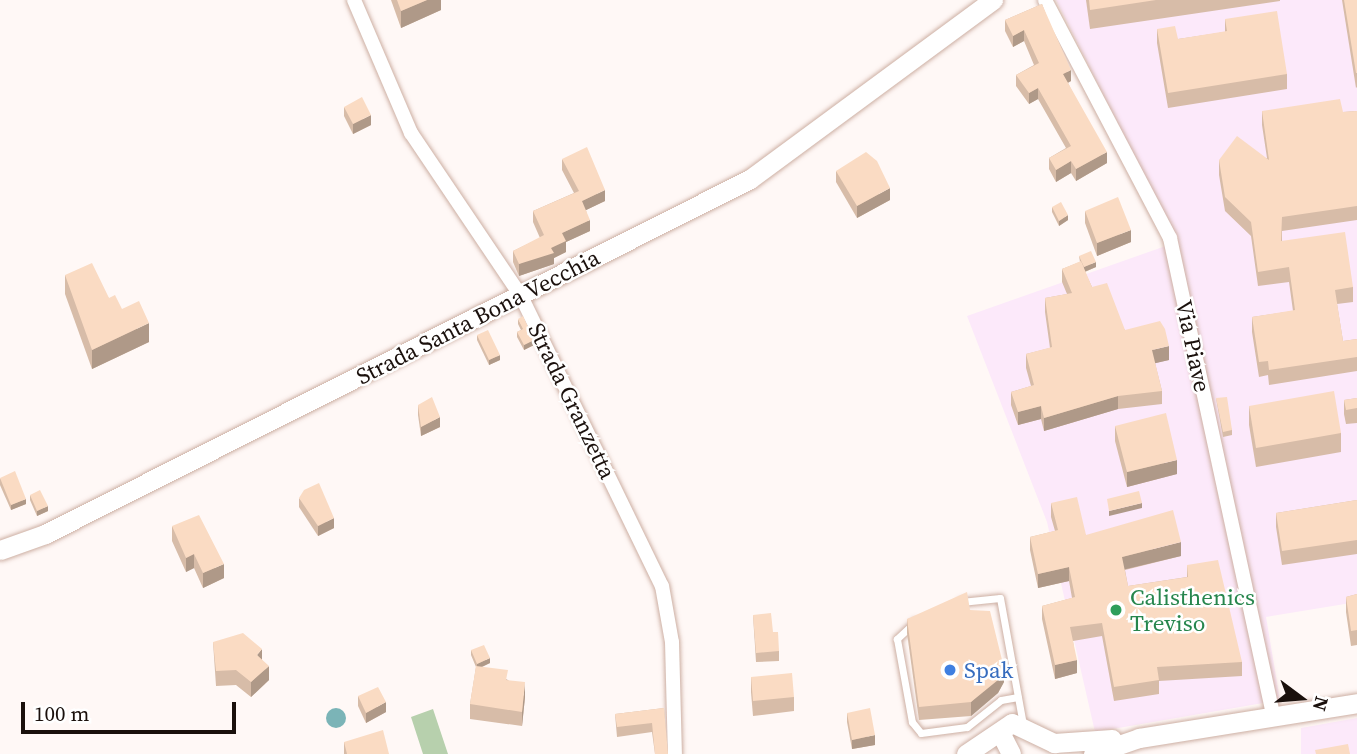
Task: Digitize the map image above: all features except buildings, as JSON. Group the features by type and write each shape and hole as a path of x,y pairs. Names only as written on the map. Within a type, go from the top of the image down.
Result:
{"street":[{"name":"Strada Granzetta","path":"354,0 411,133 521,296 662,586 672,642 675,754"},
{"name":"Strada Santa Bona Vecchia","path":"0,550 44,534 750,179 993,0"},
{"name":"Via Piave","path":"1045,0 1170,238 1273,716"},
{"path":"966,754 995,738 1007,725 1023,724 1048,740 1083,748 1357,703"},
{"path":"995,738 1011,754"}],"lane":[{"path":"945,609 967,599 1000,598 1023,724"},
{"path":"923,619 902,628 897,639 915,728 967,727 1000,700 1018,697"}],"shaded area":[{"path":"1056,0 1357,0 1357,602 1266,617 1280,700 1095,732 1047,522 967,316 1177,242"},
{"path":"1357,718 1357,754 1301,754 1301,728"}],"green space":[{"path":"433,709 448,754 423,754 411,717"}],"water":[{"path":"332,708 340,708 346,718 340,728 332,728 326,722 326,714"}],"place":[{"name":"Calisthenics Treviso","path":"1116,610"},
{"name":"Spak","path":"950,670"}]}
